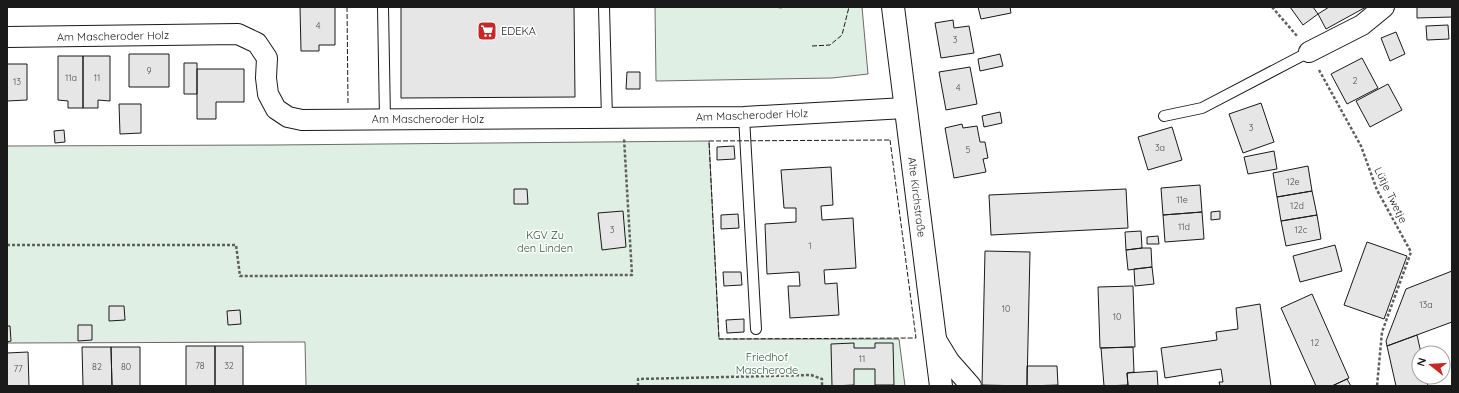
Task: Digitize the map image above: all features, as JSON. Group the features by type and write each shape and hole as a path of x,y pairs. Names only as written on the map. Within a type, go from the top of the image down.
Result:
{"main road":[{"name":"Alte Kirchstraße","path":"893,7 941,386"}],"street":[{"path":"1309,52 1362,25 1384,7"},
{"name":"Am Mascheroder Holz","path":"7,37 238,34 257,43 267,58 266,78 268,94 276,109 288,117 302,120 744,117 905,108"},
{"path":"935,338 949,361 971,386"}],"lane":[{"path":"383,7 385,119"},
{"path":"604,7 616,118"},
{"path":"1164,116 1202,108 1309,52"},
{"path":"744,117 756,329"}],"path":[{"name":"Lütje Twetje","path":"1272,7 1309,52 1361,146 1377,190 1411,252 1382,332 1377,386"},
{"path":"7,246 236,245 240,276 632,275 624,142 616,118"},
{"path":"638,386 638,379 811,375 822,379 822,386"}],"green space":[{"path":"655,7 862,7 868,74 832,78 656,81"},
{"name":"KGV Zu den Linden","path":"709,141 719,339 899,339 905,386 306,386 305,342 7,343 7,146"}],"building":[{"path":"300,7 335,7 335,45 319,45 319,51 301,51"},
{"name":"EDEKA","path":"401,7 574,7 575,97 401,98"},
{"path":"978,7 1010,7 1011,13 981,19"},
{"path":"1290,7 1313,7 1318,14 1303,25"},
{"path":"1329,7 1366,7 1326,29 1318,14"},
{"path":"1417,7 1452,7 1452,17 1417,18"},
{"path":"953,20 954,28 969,26 974,53 941,58 935,23"},
{"path":"1448,25 1449,39 1427,40 1426,26"},
{"path":"1396,32 1405,54 1390,61 1381,38"},
{"path":"129,54 169,54 169,87 129,87"},
{"path":"1000,54 1003,66 980,71 978,59"},
{"path":"58,56 83,56 83,108 68,108 68,101 58,100"},
{"path":"83,56 110,56 110,101 98,100 98,108 83,108"},
{"path":"1362,58 1378,88 1347,104 1331,74"},
{"path":"184,63 197,63 197,94 184,94"},
{"path":"7,64 27,64 27,100 7,101"},
{"path":"970,67 977,104 946,110 939,72"},
{"path":"197,69 244,69 244,102 216,102 216,119 197,119"},
{"path":"627,72 640,72 640,89 626,89"},
{"path":"1388,84 1402,110 1370,127 1356,101"},
{"path":"1261,103 1274,142 1243,153 1229,114"},
{"path":"119,104 141,104 141,133 120,134"},
{"path":"1000,112 1002,123 984,127 982,116"},
{"path":"962,124 963,128 977,126 980,142 985,142 988,158 983,159 986,172 954,178 945,128"},
{"path":"1172,127 1182,160 1148,170 1138,137"},
{"path":"64,130 65,142 55,143 54,131"},
{"path":"734,146 735,159 717,160 717,147"},
{"path":"1274,151 1277,169 1248,174 1244,157"},
{"path":"1308,166 1312,191 1277,197 1273,173"},
{"path":"831,167 833,205 821,206 822,220 853,218 856,268 824,270 825,284 837,283 839,315 790,318 788,286 800,286 799,272 767,274 765,224 796,222 796,208 784,208 781,170"},
{"path":"1200,185 1202,212 1163,215 1161,188"},
{"path":"514,189 527,189 528,204 514,204"},
{"path":"1126,189 1128,228 991,235 989,195"},
{"path":"1312,191 1317,215 1281,221 1277,197"},
{"path":"623,211 626,247 602,250 598,213"},
{"path":"1220,211 1220,219 1211,220 1211,212"},
{"path":"1202,212 1204,239 1165,242 1163,215"},
{"path":"738,214 739,228 721,229 721,215"},
{"path":"1317,215 1321,239 1286,246 1281,221"},
{"path":"1141,231 1142,248 1126,250 1125,232"},
{"path":"1158,236 1159,244 1147,244 1147,237"},
{"path":"1367,242 1407,256 1384,319 1344,305"},
{"path":"1335,245 1342,271 1300,282 1293,256"},
{"path":"1151,248 1152,267 1128,270 1126,250"},
{"path":"985,251 1030,252 1027,386 982,385"},
{"path":"1152,267 1154,284 1135,286 1134,269"},
{"path":"1452,271 1452,322 1387,346 1386,341 1406,289"},
{"path":"723,272 741,272 742,285 724,286"},
{"path":"1133,286 1135,347 1100,348 1098,287"},
{"path":"1312,294 1349,378 1332,386 1316,386 1281,308"},
{"path":"1260,304 1271,386 1220,386 1219,382 1223,382 1221,369 1165,378 1161,348 1217,340 1216,332 1238,329 1236,308"},
{"path":"109,306 124,306 125,320 109,321"},
{"path":"240,310 241,324 228,325 227,311"},
{"path":"744,319 744,332 727,333 726,320"},
{"path":"78,325 92,325 92,340 78,341"},
{"path":"7,326 10,326 11,341 7,342"},
{"path":"1417,335 1419,345 1411,345 1411,385 1428,386 1396,386 1387,346"},
{"path":"854,343 854,348 875,348 875,343 893,343 894,385 875,385 875,369 854,369 854,385 832,386 831,344"},
{"path":"186,346 215,346 215,386 186,386"},
{"path":"215,346 243,346 243,386 215,386"},
{"path":"82,347 111,347 112,386 83,386"},
{"path":"111,347 140,347 140,386 112,386"},
{"path":"1133,347 1134,372 1127,373 1128,385 1104,386 1101,348"},
{"path":"28,352 29,386 7,386 7,353"},
{"path":"1027,366 1057,366 1058,385 1027,386"},
{"path":"1157,371 1158,386 1128,386 1127,373"},
{"path":"1347,379 1351,386 1332,386"}],"fence":[{"path":"347,7 348,103"},
{"path":"812,46 830,45 842,35 849,7"},
{"path":"890,140 916,338 719,339 709,141 890,140"}],"place":[{"name":"EDEKA","path":"487,31"}],"park label":[{"name":"Friedhof Mascherode","path":"767,363"}]}
